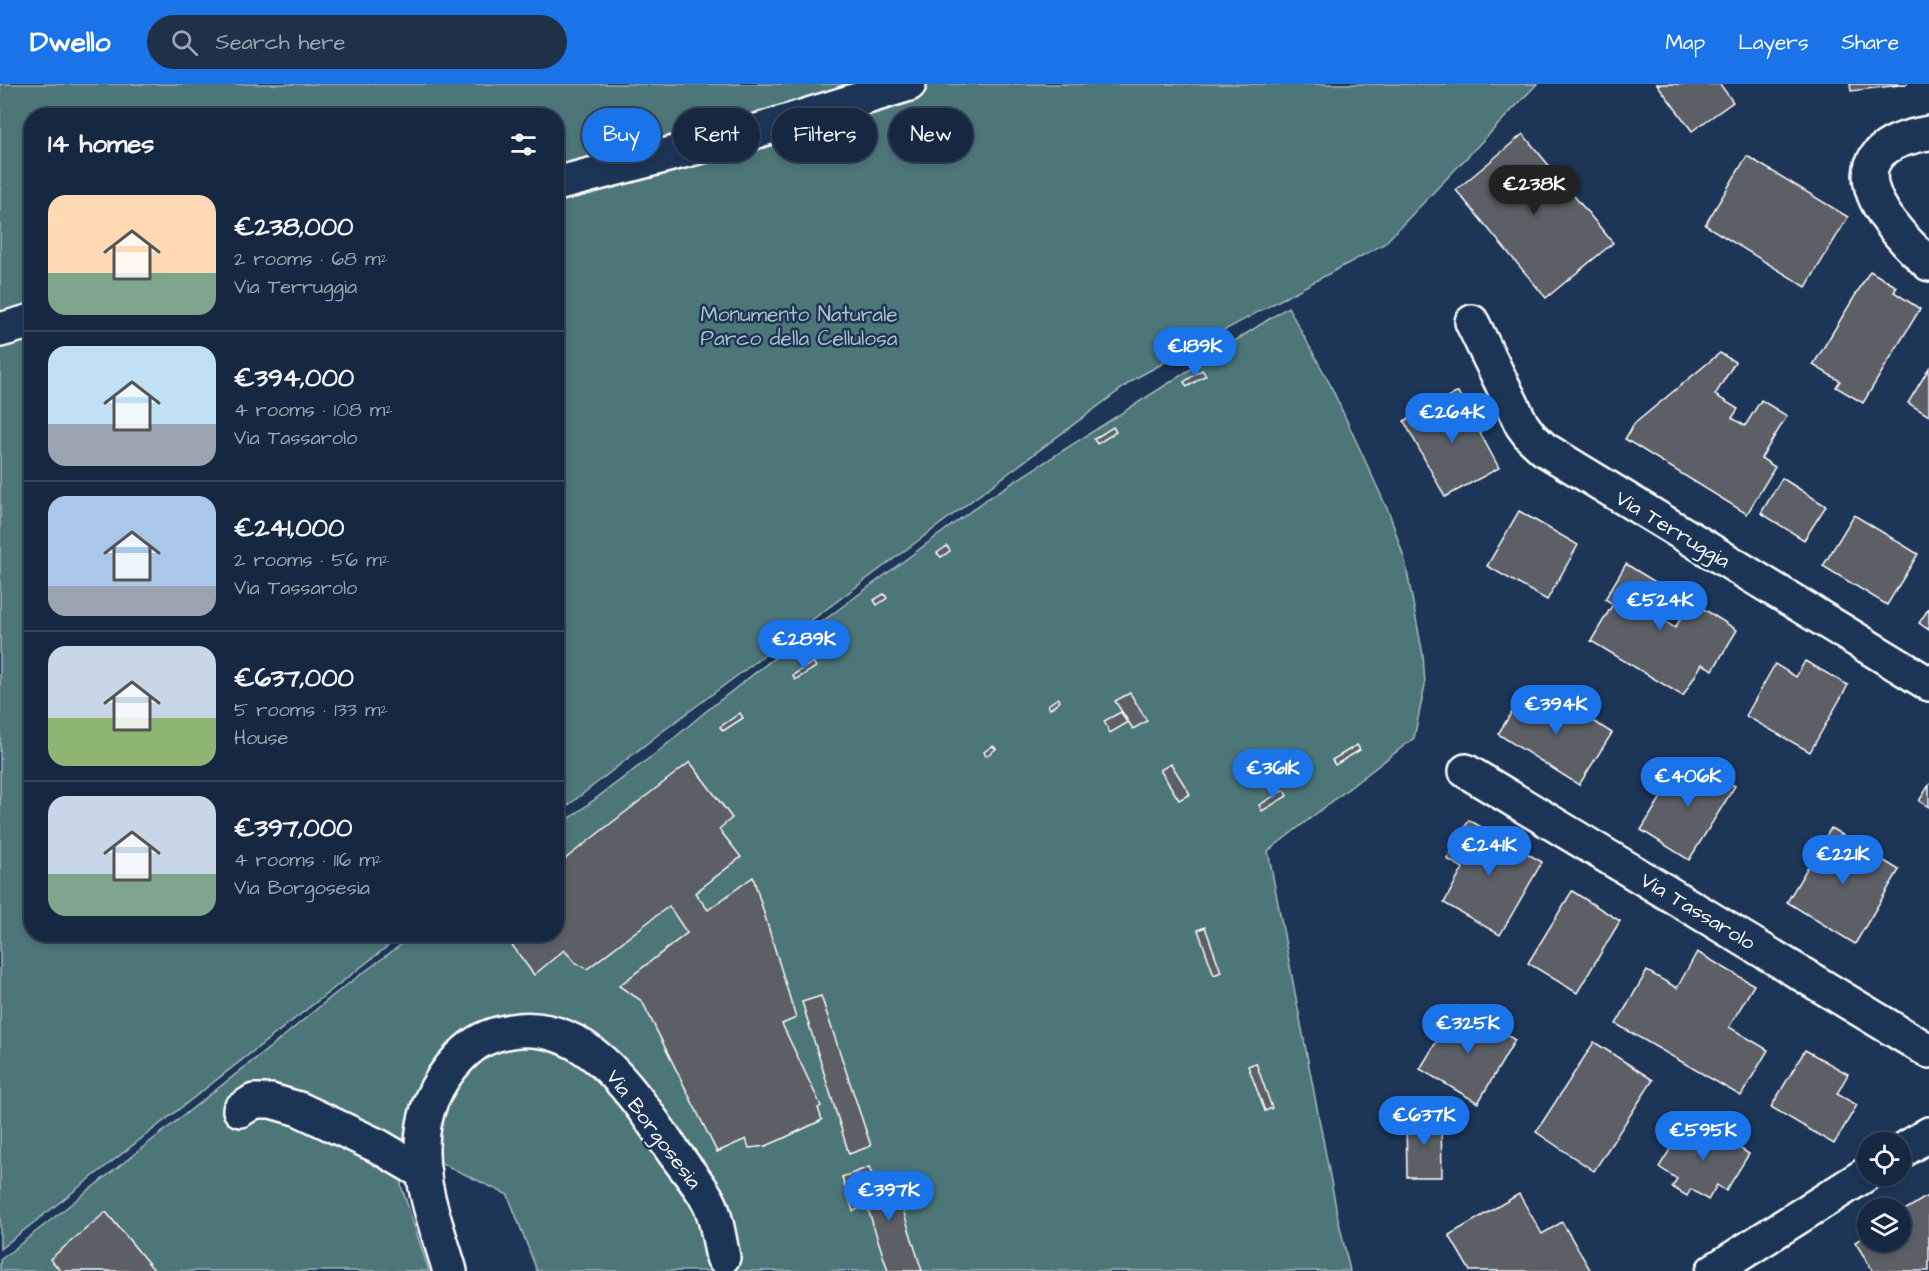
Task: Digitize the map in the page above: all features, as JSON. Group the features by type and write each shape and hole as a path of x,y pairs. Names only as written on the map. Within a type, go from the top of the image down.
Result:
{"street":[{"path":"564,182 744,135 909,84"},
{"path":"1929,133 1889,145 1879,152 1870,171 1874,195 1882,211 1929,264"},
{"name":"Via Terruggia","path":"1472,322 1522,425 1544,449 1929,684"},
{"path":"0,330 24,323"},
{"name":"Via Tassarolo","path":"1466,771 1929,1051"},
{"name":"Via Borgosesia","path":"450,1271 424,1173 423,1128 428,1106 439,1083 460,1057 480,1039 525,1029 556,1035 598,1058 620,1079 648,1114 710,1204 723,1257"},
{"path":"240,1110 254,1101 271,1101 299,1109 378,1146 424,1173"},
{"path":"1911,1145 1929,1134"},
{"path":"1713,1271 1857,1180"}],"green space":[{"name":"Monumento Naturale Parco della Cellulosa","path":"0,84 1537,84 1384,244 1136,378 659,734 564,809 564,108 24,108 24,942 393,942 0,1249"},
{"path":"1288,307 1330,384 1390,515 1405,561 1423,655 1425,685 1414,738 1268,851 1350,1271 537,1271 508,1195 412,1149 401,1185 429,1271 0,1271 0,1260 336,993 405,942 564,942 564,823 660,750 796,641 987,499"}],"building":[{"path":"1657,84 1720,84 1733,102 1692,131"},
{"path":"1850,84 1908,84 1851,91"},
{"path":"1523,134 1613,243 1546,298 1456,190"},
{"path":"1747,156 1848,217 1806,287 1705,225"},
{"path":"1870,271 1897,287 1894,292 1920,309 1863,403 1836,387 1840,381 1813,365"},
{"path":"1720,353 1735,362 1715,395 1738,409 1732,418 1745,426 1761,400 1787,416 1761,458 1775,467 1747,514 1625,439 1634,424"},
{"path":"1929,368 1929,416 1908,403"},
{"path":"1202,370 1206,375 1187,387 1184,382"},
{"path":"1458,392 1499,468 1445,497 1404,421"},
{"path":"1113,427 1116,432 1097,444 1094,439"},
{"path":"1782,478 1826,506 1804,540 1761,513"},
{"path":"1519,511 1578,545 1547,600 1487,566"},
{"path":"1854,515 1918,554 1887,605 1823,566"},
{"path":"947,546 950,551 941,557 937,553"},
{"path":"1626,564 1675,594 1660,618 1675,628 1691,601 1737,630 1713,670 1702,664 1683,696 1591,641 1613,604 1605,599"},
{"path":"884,594 887,598 877,605 874,600"},
{"path":"1929,608 1929,630 1919,623"},
{"path":"1805,661 1848,685 1810,752 1746,716 1775,664 1796,677"},
{"path":"813,662 816,667 795,680 793,675"},
{"path":"1526,690 1556,709 1562,701 1612,733 1579,785 1498,734"},
{"path":"1130,693 1147,721 1133,729 1115,701"},
{"path":"1058,698 1060,701 1050,709 1048,705"},
{"path":"1121,712 1127,723 1110,733 1104,721"},
{"path":"740,713 743,718 723,731 720,727"},
{"path":"1357,745 1360,750 1335,765 1332,760"},
{"path":"993,746 996,749 986,756 984,752"},
{"path":"1686,756 1735,786 1689,860 1641,830"},
{"path":"690,762 732,818 719,829 741,857 695,893 708,910 753,877 796,1018 782,1024 821,1106 818,1108 822,1120 766,1146 749,1148 746,1139 717,1152 642,1001 619,986 687,933 669,906 587,969 576,963 564,950 534,975 510,942 564,942 564,860"},
{"path":"1171,764 1190,794 1179,800 1160,770"},
{"path":"1929,785 1929,807 1919,801"},
{"path":"1284,790 1287,796 1262,811 1259,805"},
{"path":"1469,820 1542,862 1500,935 1444,903 1463,868 1447,859"},
{"path":"1831,828 1899,870 1855,944 1787,902"},
{"path":"1572,891 1620,921 1577,993 1528,963"},
{"path":"1205,927 1221,972 1214,975 1198,930"},
{"path":"1697,952 1754,985 1729,1027 1768,1050 1741,1096 1616,1024 1647,971 1677,988"},
{"path":"821,996 871,1146 849,1154 802,1002"},
{"path":"1458,1006 1515,1040 1478,1103 1420,1069"},
{"path":"1594,1042 1653,1080 1594,1171 1536,1132"},
{"path":"1805,1050 1848,1074 1837,1094 1857,1105 1834,1144 1771,1107"},
{"path":"1256,1063 1272,1108 1265,1111 1248,1066"},
{"path":"1441,1117 1442,1177 1407,1177 1406,1118"},
{"path":"1698,1122 1749,1154 1726,1191 1717,1185 1708,1200 1691,1189 1687,1196 1672,1187 1677,1179 1659,1167 1683,1129 1691,1133"},
{"path":"869,1167 874,1180 892,1175 922,1271 888,1271 856,1172"},
{"path":"856,1172 867,1206 853,1211 842,1177"},
{"path":"1519,1194 1542,1234 1562,1222 1591,1271 1470,1271 1449,1235"},
{"path":"1929,1195 1929,1271 1873,1271 1861,1252 1911,1252 1911,1206"},
{"path":"106,1212 153,1271 61,1271 50,1259"}]}
